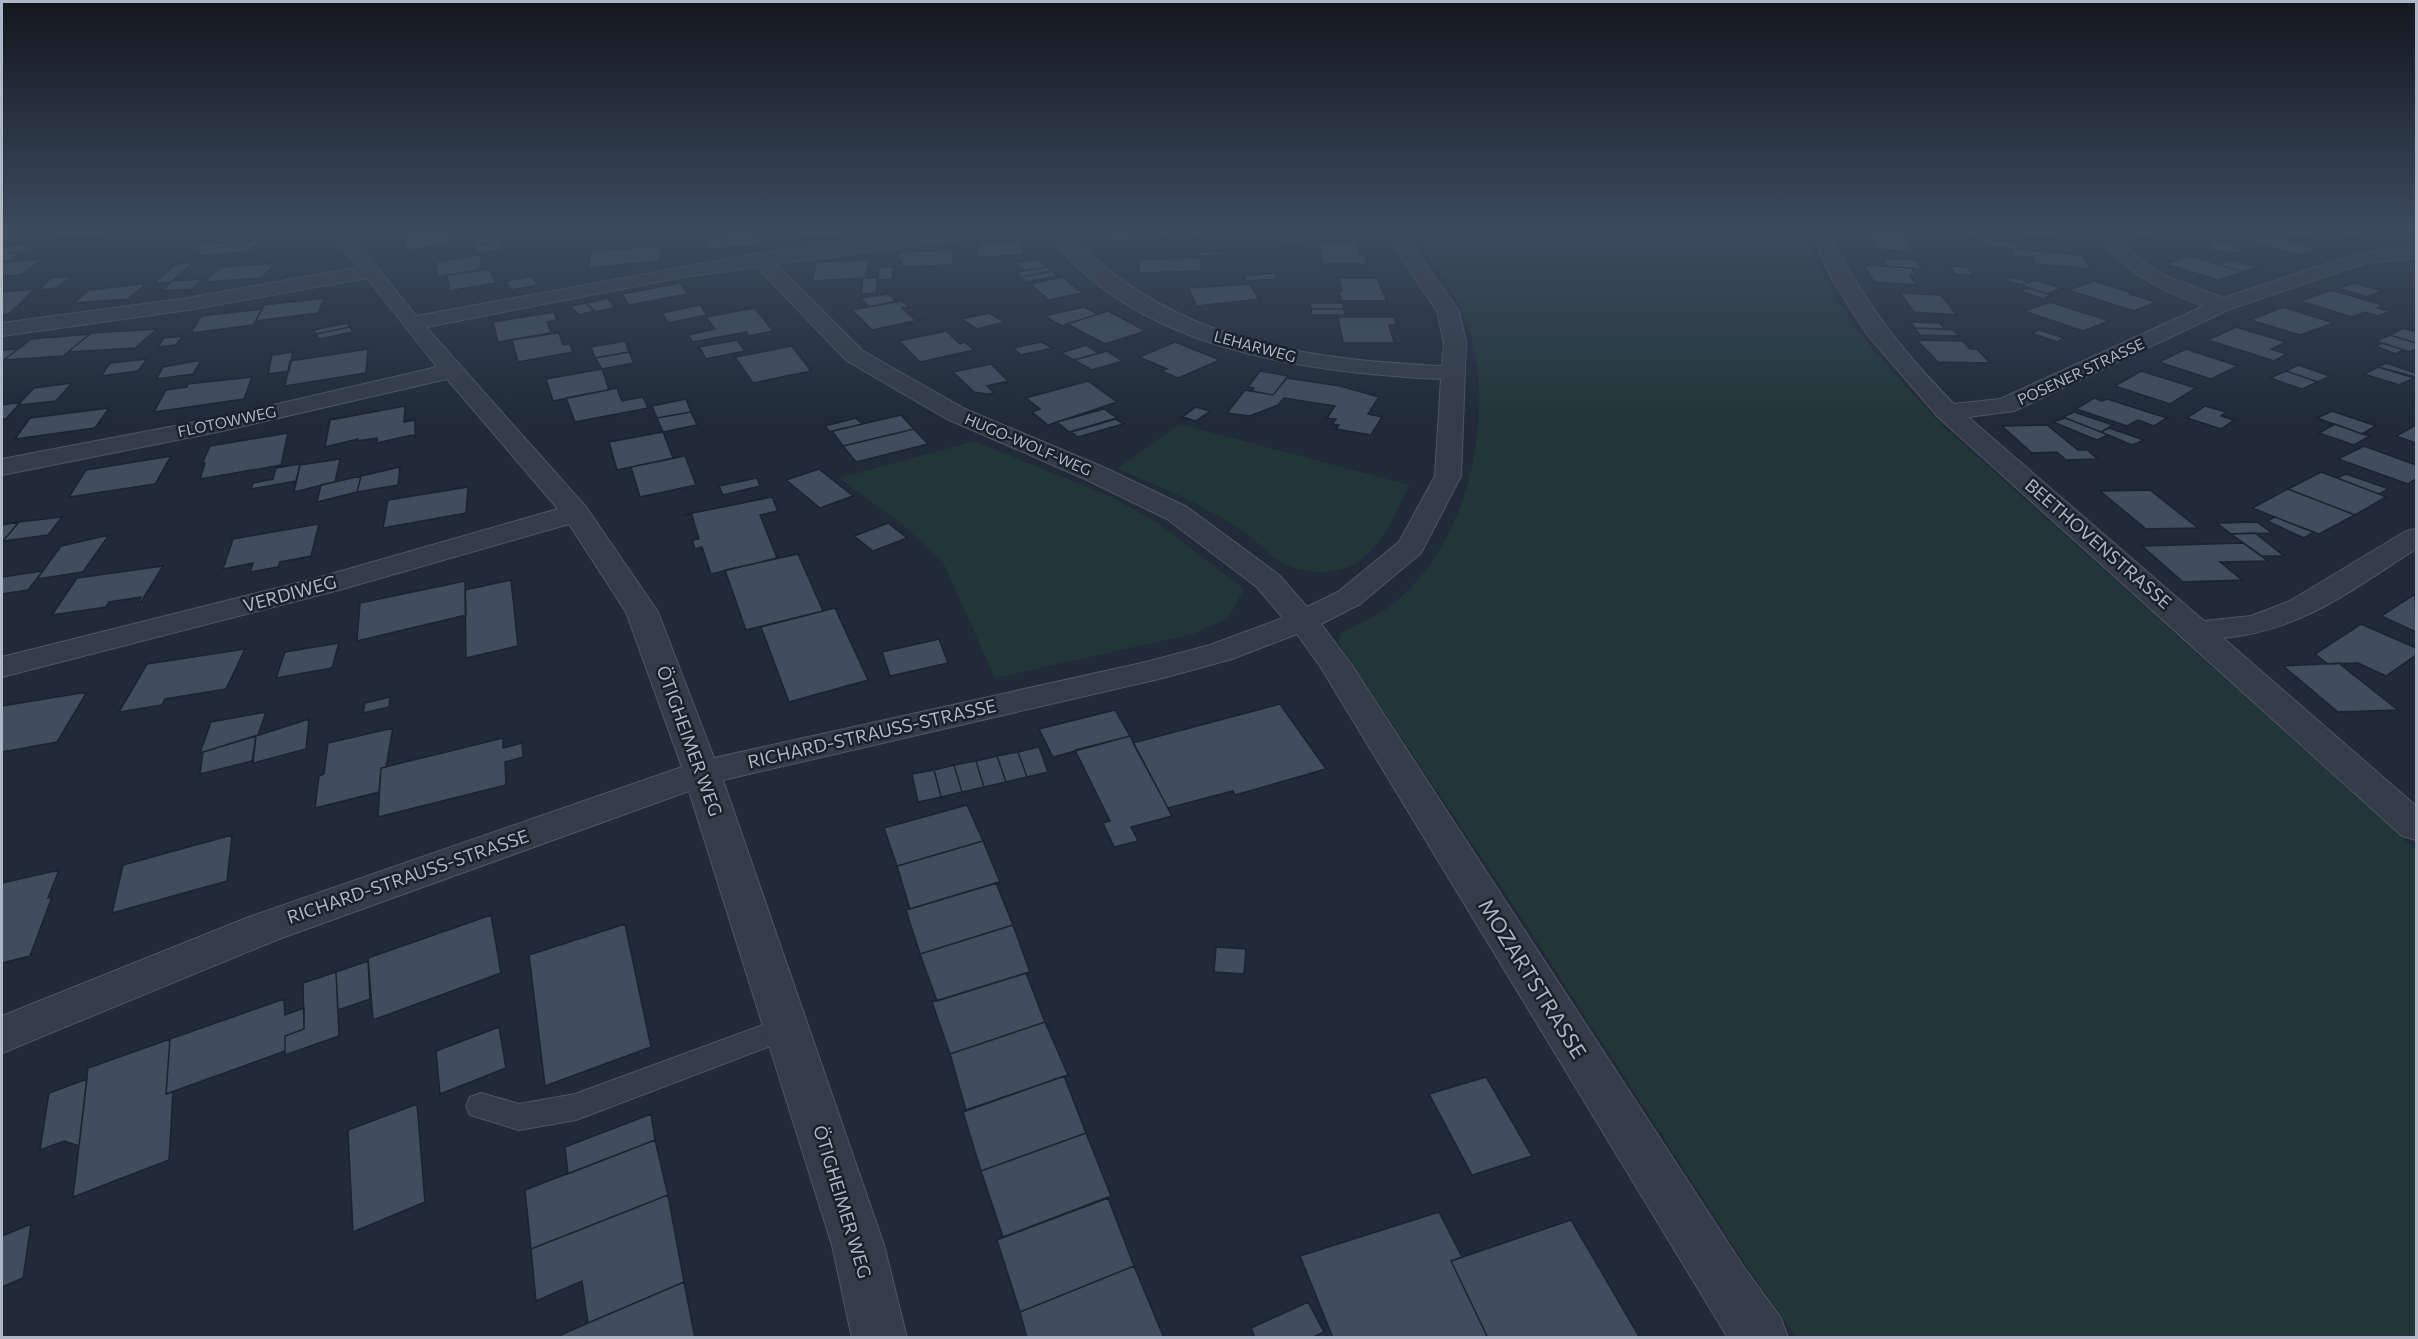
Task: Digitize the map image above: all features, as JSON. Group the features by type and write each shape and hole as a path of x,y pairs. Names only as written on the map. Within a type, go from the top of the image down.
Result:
{"street":[{"path":"2,330 188,304 252,292"},
{"name":"ÖTIGHEIMER WEG","path":"388,292 411,323 576,513 642,612 702,773 787,1028 858,1245 880,1338"},
{"path":"411,323 562,292"},
{"name":"HUGO-WOLF-WEG","path":"793,292 855,356 956,414 1094,473 1177,513 1268,581 1303,621"},
{"name":"LEHARWEG","path":"1123,292 1162,315 1207,334 1268,353 1335,365 1453,373"},
{"name":"RICHARD-STRAUSS-STRASSE","path":"2,1035 264,928 702,773 1221,652 1303,621 1349,598 1412,547 1448,476 1455,343 1448,311 1435,292"},
{"name":"BEETHOVENSTRASSE","path":"1848,292 1870,323 1947,412 2416,827"},
{"path":"2185,292 2223,305"},
{"name":"POSENER STRASSE","path":"1947,412 2006,406 2037,394 2223,305 2260,292"},
{"name":"FLOTOWWEG","path":"2,466 222,424 452,371"},
{"name":"VERDIWEG","path":"2,667 328,584 576,513"},
{"path":"2197,631 2256,626 2301,608 2416,537"},
{"name":"MOZARTSTRASSE","path":"1303,621 1335,664 1724,1284 1761,1338"}],"lane":[{"path":"481,1106 519,1117 576,1107 787,1028"}],"green space":[{"path":"1833,292 1862,336 1943,426 2416,850 2416,1337 1797,1337 1752,1274 1502,888 1339,644 1340,634 1392,605 1418,580 1439,551 1456,518 1468,482 1476,444 1479,407 1478,370 1466,320 1452,293"},
{"path":"1180,424 1409,485 1387,529 1367,555 1339,570 1322,572 1300,570 1279,561 1245,533 1210,511 1117,469"},
{"path":"975,441 1111,497 1158,523 1244,589 1228,618 1193,634 995,678 943,562 903,525 839,478"}],"building":[{"path":"2,292 31,292 9,314 2,315"},
{"path":"86,292 136,292 128,299 73,303"},
{"path":"687,292 688,294 629,305 622,294"},
{"path":"1040,292 1082,293 1049,300"},
{"path":"1190,292 1255,292 1259,299 1197,306"},
{"path":"1339,292 1383,292 1387,301 1341,301"},
{"path":"2024,292 2052,295 2043,299"},
{"path":"2076,292 2130,292 2156,302 2134,311"},
{"path":"2324,292 2340,292 2383,305 2377,308 2391,311 2378,316 2365,312 2352,317 2300,301"},
{"path":"2352,292 2379,292 2367,297"},
{"path":"1900,293 1941,295 1957,315 1914,312"},
{"path":"889,294 896,301 869,307 860,298"},
{"path":"325,298 318,313 256,321 264,305"},
{"path":"608,298 615,308 595,312 586,303"},
{"path":"901,301 910,307 902,308 915,320 924,319 872,330 852,310"},
{"path":"2051,302 2109,321 2083,331 2024,311"},
{"path":"586,303 595,311 579,315 570,306"},
{"path":"1310,303 1343,303 1344,309 1311,309"},
{"path":"700,305 707,315 668,323 662,313"},
{"path":"1084,307 1098,314 1062,326 1044,316"},
{"path":"2283,307 2334,323 2300,335 2250,320"},
{"path":"755,308 773,331 749,336 746,332 693,342 688,335 715,329 706,317"},
{"path":"262,309 253,325 191,333 201,316"},
{"path":"1311,309 1344,309 1345,315 1312,315"},
{"path":"1108,311 1146,331 1105,344 1067,324"},
{"path":"554,312 557,320 547,322 551,333 498,342 493,322"},
{"path":"989,313 1005,322 977,329 961,319"},
{"path":"1338,317 1394,317 1397,325 1389,325 1394,342 1401,343 1343,343"},
{"path":"1910,322 1940,323 1945,329 1915,328"},
{"path":"347,323 350,327 316,334 314,330"},
{"path":"350,327 353,332 319,339 316,334"},
{"path":"2236,327 2286,342 2271,349 2287,354 2274,361 2208,340"},
{"path":"1915,328 1953,330 1959,336 1920,335"},
{"path":"2404,328 2416,332 2416,343 2390,335"},
{"path":"157,329 135,348 68,352 91,333"},
{"path":"2039,330 2064,338 2057,342 2031,333"},
{"path":"946,331 960,344 965,342 974,350 920,362 899,341"},
{"path":"564,332 559,333 563,345 570,344 573,352 518,362 512,340"},
{"path":"90,334 63,356 4,360 31,339"},
{"path":"2390,335 2416,343 2416,349 2410,352 2376,341"},
{"path":"183,336 176,345 158,347 164,338"},
{"path":"737,340 745,351 706,359 699,347"},
{"path":"1917,340 1963,341 1970,349 1977,349 1990,363 1938,362"},
{"path":"625,341 629,352 595,358 591,347"},
{"path":"1041,342 1053,348 1021,355 1013,348"},
{"path":"1175,342 1220,360 1178,378 1161,371 1167,369 1139,357"},
{"path":"2382,343 2404,350 2395,354 2376,346"},
{"path":"1086,345 1099,353 1074,360 1061,353"},
{"path":"792,346 811,371 753,383 735,357"},
{"path":"18,349 4,360 2,363 2,350"},
{"path":"368,349 366,373 285,386 290,361"},
{"path":"2186,349 2238,366 2211,379 2159,362"},
{"path":"1107,351 1123,361 1092,370 1074,360"},
{"path":"293,352 289,371 268,374 272,355"},
{"path":"629,352 634,363 602,369 595,358"},
{"path":"147,359 138,371 101,376 110,363"},
{"path":"201,360 193,374 156,379 163,367"},
{"path":"2386,363 2416,373 2416,377 2378,367"},
{"path":"991,364 1008,381 987,386 994,393 974,392 953,372"},
{"path":"2298,365 2330,376 2318,382 2286,371"},
{"path":"2378,367 2414,378 2399,385 2364,374"},
{"path":"602,369 609,390 553,401 546,379"},
{"path":"1260,371 1288,376 1273,395 1252,391 1254,388 1248,387"},
{"path":"2141,371 2196,388 2170,404 2115,386"},
{"path":"2286,371 2318,382 2302,389 2270,378"},
{"path":"252,377 244,399 154,412 166,390 187,387 188,384"},
{"path":"1287,378 1340,386 1379,397 1368,414 1382,417 1371,435 1336,429 1339,425 1332,424 1336,419 1327,418 1335,406 1284,398 1278,405 1250,416 1227,413 1245,390 1273,395"},
{"path":"1088,381 1117,402 1048,425 1032,412 1040,409 1026,398"},
{"path":"72,383 56,401 18,405 34,388"},
{"path":"617,388 622,401 643,397 648,408 575,422 566,398"},
{"path":"2094,398 2102,401 2107,399 2167,418 2154,426 2138,420 2127,426 2076,409"},
{"path":"686,399 691,412 657,418 652,406"},
{"path":"21,402 6,419 2,419 2,405"},
{"path":"405,406 404,422 415,420 415,437 412,435 377,443 377,438 357,441 358,439 325,447 330,420"},
{"path":"2205,406 2226,412 2221,416 2234,420 2221,429 2187,418"},
{"path":"1196,407 1210,411 1196,421 1182,417"},
{"path":"109,408 95,428 15,439 30,418"},
{"path":"1104,409 1117,418 1069,432 1057,422"},
{"path":"2332,411 2376,426 2362,434 2317,418"},
{"path":"691,412 697,425 663,432 657,418"},
{"path":"2074,412 2113,425 2101,432 2063,417"},
{"path":"901,415 914,429 843,446 832,431"},
{"path":"856,418 862,424 830,432 825,426"},
{"path":"2065,418 2108,435 2097,440 2053,422"},
{"path":"1116,419 1123,424 1078,437 1071,432"},
{"path":"2335,424 2370,436 2354,445 2319,433"},
{"path":"2047,425 2078,450 2087,450 2098,459 2066,460 2057,452 2032,453 2002,426"},
{"path":"2416,425 2416,443 2396,436"},
{"path":"2109,428 2144,440 2132,445 2101,432"},
{"path":"914,429 928,444 856,462 843,446"},
{"path":"663,432 673,458 617,470 609,442"},
{"path":"288,433 281,465 200,479 205,463 202,464 210,446"},
{"path":"2364,446 2416,465 2416,479 2408,484 2338,459"},
{"path":"171,456 155,484 69,497 86,470"},
{"path":"685,456 696,485 640,497 631,467"},
{"path":"340,459 335,482 294,492 300,465"},
{"path":"300,464 296,481 251,489 253,483 273,479 276,468"},
{"path":"400,467 398,485 357,492 361,476"},
{"path":"819,469 853,496 820,508 786,480"},
{"path":"2321,472 2386,497 2355,515 2288,489"},
{"path":"2346,474 2389,489 2379,494 2337,478"},
{"path":"361,476 357,492 317,502 321,485"},
{"path":"757,478 760,486 723,495 719,486"},
{"path":"468,487 466,513 383,528 388,500"},
{"path":"2288,489 2355,515 2319,534 2252,508"},
{"path":"2150,490 2198,528 2146,529 2100,491"},
{"path":"772,497 778,511 760,515 777,558 711,574 702,547 695,549 692,540 699,539 692,515 683,515"},
{"path":"62,517 48,535 3,541 19,522"},
{"path":"2275,517 2313,532 2304,538 2267,521"},
{"path":"19,522 3,541 2,543 2,525"},
{"path":"2257,522 2272,533 2231,534 2217,523"},
{"path":"888,523 907,538 873,551 854,536"},
{"path":"319,524 311,556 280,562 278,567 250,572 253,563 223,569 233,539"},
{"path":"2255,533 2284,556 2262,556 2231,534"},
{"path":"109,535 83,572 37,579 61,546"},
{"path":"2243,543 2268,561 2220,562 2242,580 2183,582 2142,546"},
{"path":"798,554 823,611 746,630 725,570"},
{"path":"163,566 141,602 138,602 141,597 109,602 106,607 52,615 77,578"},
{"path":"43,571 28,590 2,594 2,577"},
{"path":"511,580 518,646 466,658 465,590"},
{"path":"465,581 466,615 357,641 360,603"},
{"path":"2415,594 2416,632 2381,616"},
{"path":"835,608 868,680 789,702 761,627"},
{"path":"2361,624 2416,648 2416,655 2386,676 2358,663 2328,664 2315,654"},
{"path":"939,639 948,663 890,676 882,652"},
{"path":"339,643 332,668 276,678 285,652"},
{"path":"245,649 226,689 165,699 162,705 119,712 147,664"},
{"path":"2340,663 2398,710 2338,712 2283,666"},
{"path":"87,692 57,742 2,752 2,706"},
{"path":"390,697 389,707 363,713 365,703"},
{"path":"1280,704 1326,769 1235,795 1233,791 1168,808 1133,743"},
{"path":"1115,710 1130,736 1053,757 1039,729"},
{"path":"266,712 258,735 200,753 211,722"},
{"path":"309,719 306,749 253,763 256,736"},
{"path":"393,728 386,767 381,768 379,792 315,808 319,776 324,774 328,743"},
{"path":"256,736 252,761 200,774 203,752"},
{"path":"1130,736 1172,816 1131,827 1138,841 1114,847 1103,823 1110,821 1075,750"},
{"path":"503,738 503,748 522,743 523,757 505,762 506,785 378,817 381,768"},
{"path":"1039,747 1048,772 1027,777 1018,752"},
{"path":"1018,752 1027,777 1006,782 997,756"},
{"path":"997,756 1006,782 984,787 976,761"},
{"path":"976,761 984,787 962,792 954,765"},
{"path":"954,765 962,792 941,797 934,770"},
{"path":"934,770 941,797 918,802 912,774"},
{"path":"967,805 983,841 897,866 884,828"},
{"path":"232,835 227,881 112,913 123,865"},
{"path":"983,841 1000,882 910,909 897,866"},
{"path":"59,870 48,898 52,897 30,956 2,963 2,883"},
{"path":"996,883 1013,925 920,954 906,910"},
{"path":"491,915 501,973 373,1020 368,958"},
{"path":"625,924 651,1047 545,1086 529,955"},
{"path":"1013,925 1030,972 937,1001 920,954"},
{"path":"1216,947 1246,949 1244,974 1214,972"},
{"path":"368,961 370,999 338,1010 336,972"},
{"path":"336,972 339,1036 285,1055 285,1036 304,1029 303,983"},
{"path":"1026,973 1045,1022 950,1054 932,1002"},
{"path":"284,999 285,1015 304,1008 304,1029 285,1036 285,1051 166,1094 170,1039"},
{"path":"1045,1022 1068,1075 966,1110 950,1054"},
{"path":"499,1027 506,1068 440,1094 436,1051"},
{"path":"170,1039 166,1094 173,1092 169,1160 73,1197 88,1068"},
{"path":"1064,1076 1086,1133 981,1171 963,1112"},
{"path":"1486,1077 1532,1156 1472,1175 1429,1094"},
{"path":"87,1079 79,1146 64,1141 40,1150 49,1093"},
{"path":"417,1104 425,1202 353,1232 348,1130"},
{"path":"651,1114 655,1140 568,1174 565,1147"},
{"path":"1086,1133 1111,1196 1003,1237 981,1171"},
{"path":"655,1140 668,1195 531,1249 525,1190"},
{"path":"668,1195 684,1282 588,1323 582,1281 536,1301 531,1249"},
{"path":"1108,1198 1134,1266 1020,1312 997,1240"},
{"path":"1439,1212 1462,1257 1451,1261 1488,1338 1333,1338 1300,1256"},
{"path":"1571,1220 1640,1338 1488,1338 1451,1261"},
{"path":"31,1224 23,1278 2,1287 2,1236"},
{"path":"1134,1266 1164,1338 1027,1338 1020,1312"},
{"path":"684,1282 695,1338 554,1338 588,1323"},
{"path":"1308,1302 1324,1332 1311,1338 1255,1338 1251,1328"}]}
